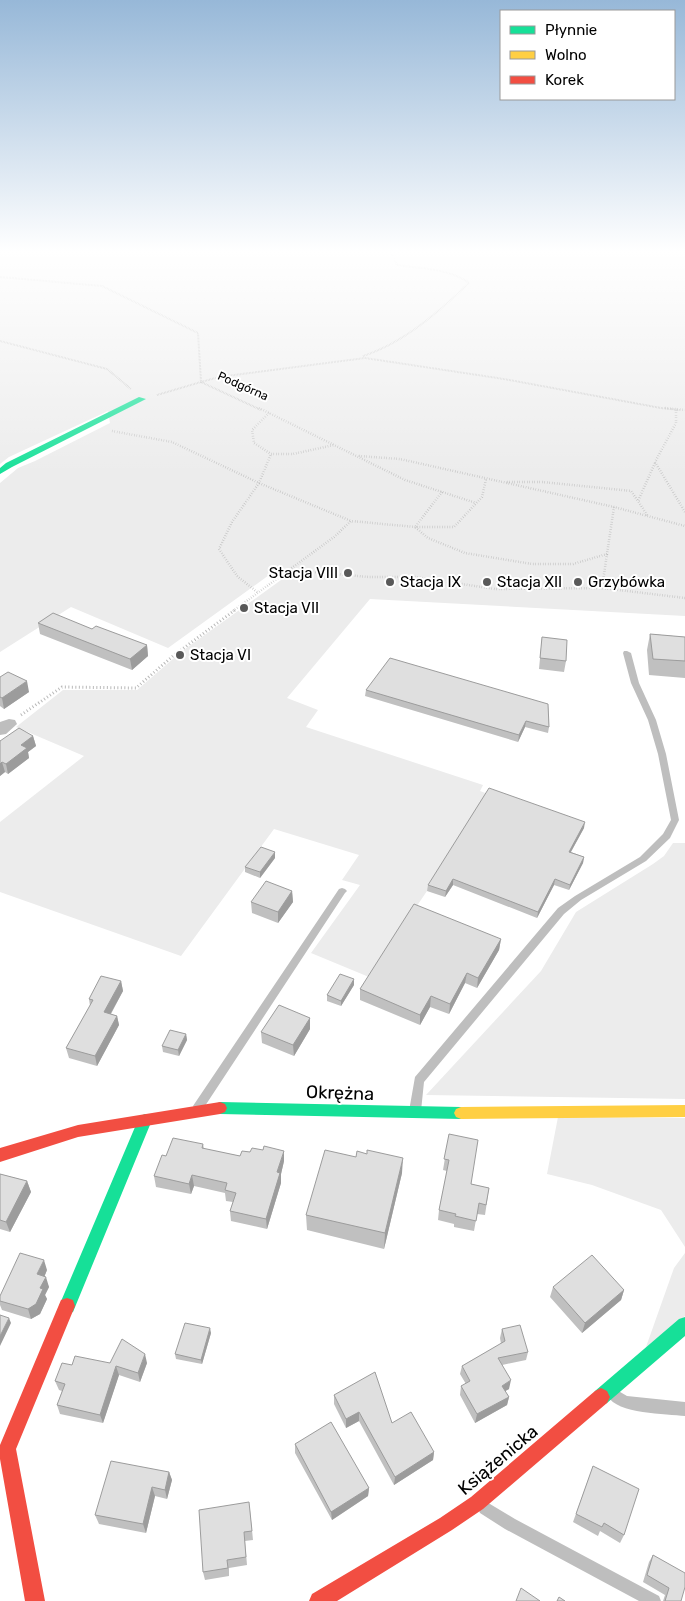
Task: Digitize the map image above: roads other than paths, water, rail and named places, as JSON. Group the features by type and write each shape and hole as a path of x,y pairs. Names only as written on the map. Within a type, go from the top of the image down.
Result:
{"street":[{"path":"0,472 9,465 84,426 142,399"},
{"name":"Okrężna","path":"0,1155 78,1131 228,1108 336,1109 415,1113 685,1111"},
{"path":"35,1601 7,1449 145,1120"},
{"name":"Książenicka","path":"318,1601 446,1524 477,1503 685,1325"}],"lane":[{"path":"415,1113 419,1080 561,911 578,898 643,859 667,836 675,820 662,754 652,720 636,683 627,653"},
{"path":"195,1112 342,891"},
{"path":"606,1391 625,1402 685,1409"},
{"path":"477,1503 510,1524 654,1601"}],"place":[{"name":"Stacja VIII","path":"348,573"},
{"name":"Stacja IX","path":"390,582"},
{"name":"Stacja XII","path":"487,582"},
{"name":"Grzybówka","path":"578,582"},
{"name":"Stacja VII","path":"244,608"},
{"name":"Stacja VI","path":"180,655"}]}
